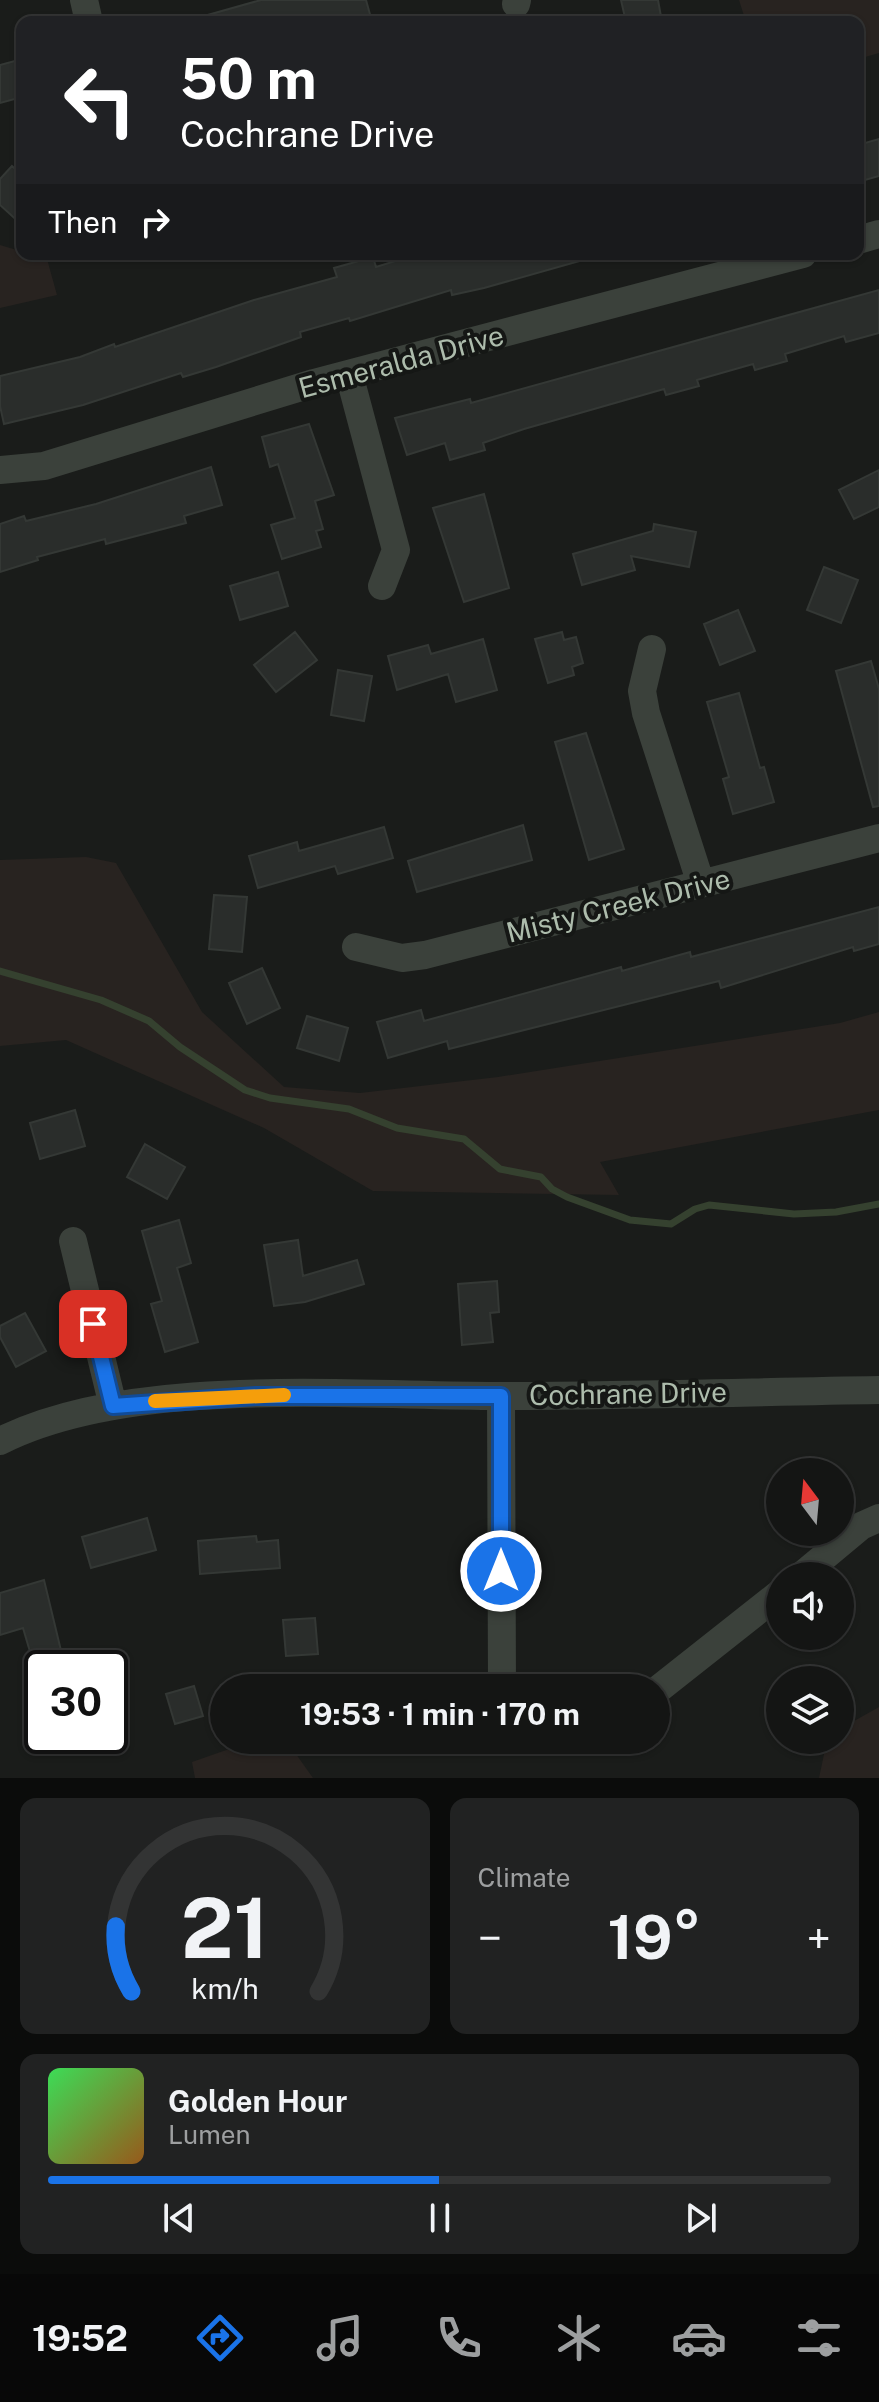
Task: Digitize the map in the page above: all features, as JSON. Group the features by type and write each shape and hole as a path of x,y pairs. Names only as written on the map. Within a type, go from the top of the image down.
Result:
{"street":[{"name":"Esmeralda Drive","path":"0,470 44,466 349,374 780,260"},
{"path":"349,374 396,550 382,586"},
{"path":"652,649 642,691 646,713 701,884"},
{"name":"Misty Creek Drive","path":"356,947 402,958 425,955 879,838"},
{"path":"73,1241 113,1406"},
{"name":"Cochrane Drive","path":"0,1441 49,1420 113,1406 208,1397 879,1390"},
{"path":"501,1396 502,1674"},
{"path":"818,1562 861,1526 879,1518"},
{"path":"670,1680 766,1604"}],"shaded area":[{"path":"739,0 879,0 879,53 864,57 864,16 744,16"},
{"path":"0,245 16,250 16,260 47,260 57,295 0,308"},
{"path":"86,857 116,863 202,1012 284,1087 360,1093 498,1077 840,1023 879,1012 879,1110 600,1162 619,1195 373,1191 264,1128 66,1040 0,1046 0,860"},
{"path":"879,1707 879,1778 819,1778 824,1754 854,1754 854,1721"},
{"path":"215,1754 296,1754 313,1778 195,1778 192,1762"}],"building":[{"path":"261,0 366,0 370,16 204,16"},
{"path":"621,0 658,0 661,16 625,16"},
{"path":"16,61 16,99 0,103 0,65"},
{"path":"879,139 879,176 864,180 864,143"},
{"path":"12,166 16,170 16,220 0,205 0,179"},
{"path":"362,260 374,260 376,267 399,260 583,260 484,288 452,295 451,290 350,321 349,318 300,332 301,337 216,367 183,377 181,373 83,405 4,424 0,406 0,376 80,357 114,344 115,347 254,300 337,277 334,268"},
{"path":"879,290 879,333 846,342 844,336 785,354 787,361 755,370 753,364 697,380 699,386 666,395 664,389 524,429 483,443 485,450 450,460 445,443 407,455 395,418 470,399 471,403"},
{"path":"309,424 334,495 315,501 323,529 316,531 321,547 282,559 271,525 295,518 278,464 270,467 262,437"},
{"path":"211,467 222,505 184,516 186,523 106,544 105,539 37,557 38,560 0,572 0,524 24,516 26,521 96,504"},
{"path":"879,470 879,507 854,519 839,490"},
{"path":"484,494 509,588 464,602 433,508"},
{"path":"654,524 696,532 689,567 631,556 635,570 582,585 573,554 653,531"},
{"path":"824,567 858,580 841,623 807,610"},
{"path":"278,572 288,606 240,620 230,586"},
{"path":"738,610 755,651 720,665 704,624"},
{"path":"295,632 317,660 276,692 254,665"},
{"path":"562,632 564,640 576,637 583,663 572,667 574,675 548,683 535,639"},
{"path":"483,639 497,690 456,702 448,674 397,690 388,656 428,645 431,654"},
{"path":"871,661 879,689 879,806 873,807 836,671"},
{"path":"338,670 372,676 364,721 331,715"},
{"path":"739,693 760,768 764,767 774,802 733,814 723,779 729,777 707,702"},
{"path":"586,733 624,849 589,860 555,742"},
{"path":"523,825 532,860 417,892 408,861"},
{"path":"384,827 393,858 338,874 335,866 258,888 249,856 297,842 299,851"},
{"path":"214,895 247,897 242,952 209,949"},
{"path":"879,907 879,944 854,951 853,947 721,988 719,981 449,1049 447,1041 388,1058 377,1022 421,1010 424,1021 621,967 622,971 690,952 691,957"},
{"path":"262,968 280,1008 247,1024 229,983"},
{"path":"307,1016 348,1028 339,1061 297,1048"},
{"path":"75,1110 85,1146 40,1159 30,1123"},
{"path":"145,1144 185,1167 167,1199 127,1177"},
{"path":"179,1220 191,1263 177,1268 198,1342 165,1352 151,1304 162,1301 142,1231"},
{"path":"298,1240 303,1276 357,1260 364,1284 305,1302 274,1306 264,1245"},
{"path":"497,1281 499,1312 490,1313 493,1342 462,1345 458,1284"},
{"path":"25,1313 46,1351 16,1367 0,1337 0,1326"},
{"path":"147,1518 156,1550 91,1568 82,1537"},
{"path":"256,1536 257,1542 278,1540 280,1568 200,1574 198,1541"},
{"path":"44,1580 61,1650 30,1650 23,1628 0,1635 0,1593"},
{"path":"315,1618 318,1654 286,1656 283,1620"},
{"path":"194,1686 203,1716 175,1724 166,1694"}],"waterway":[{"path":"0,971 101,1000 149,1021 180,1047 245,1090 270,1098 349,1109 397,1128 464,1139 500,1169 541,1177 552,1189 567,1197 630,1220 671,1224 695,1209 709,1205 794,1214 836,1212 879,1204"}],"slow traffic":[{"path":"155,1401 284,1395"}],"route":[{"path":"93,1324 113,1406 208,1397 279,1395 501,1396 501,1571"}]}
